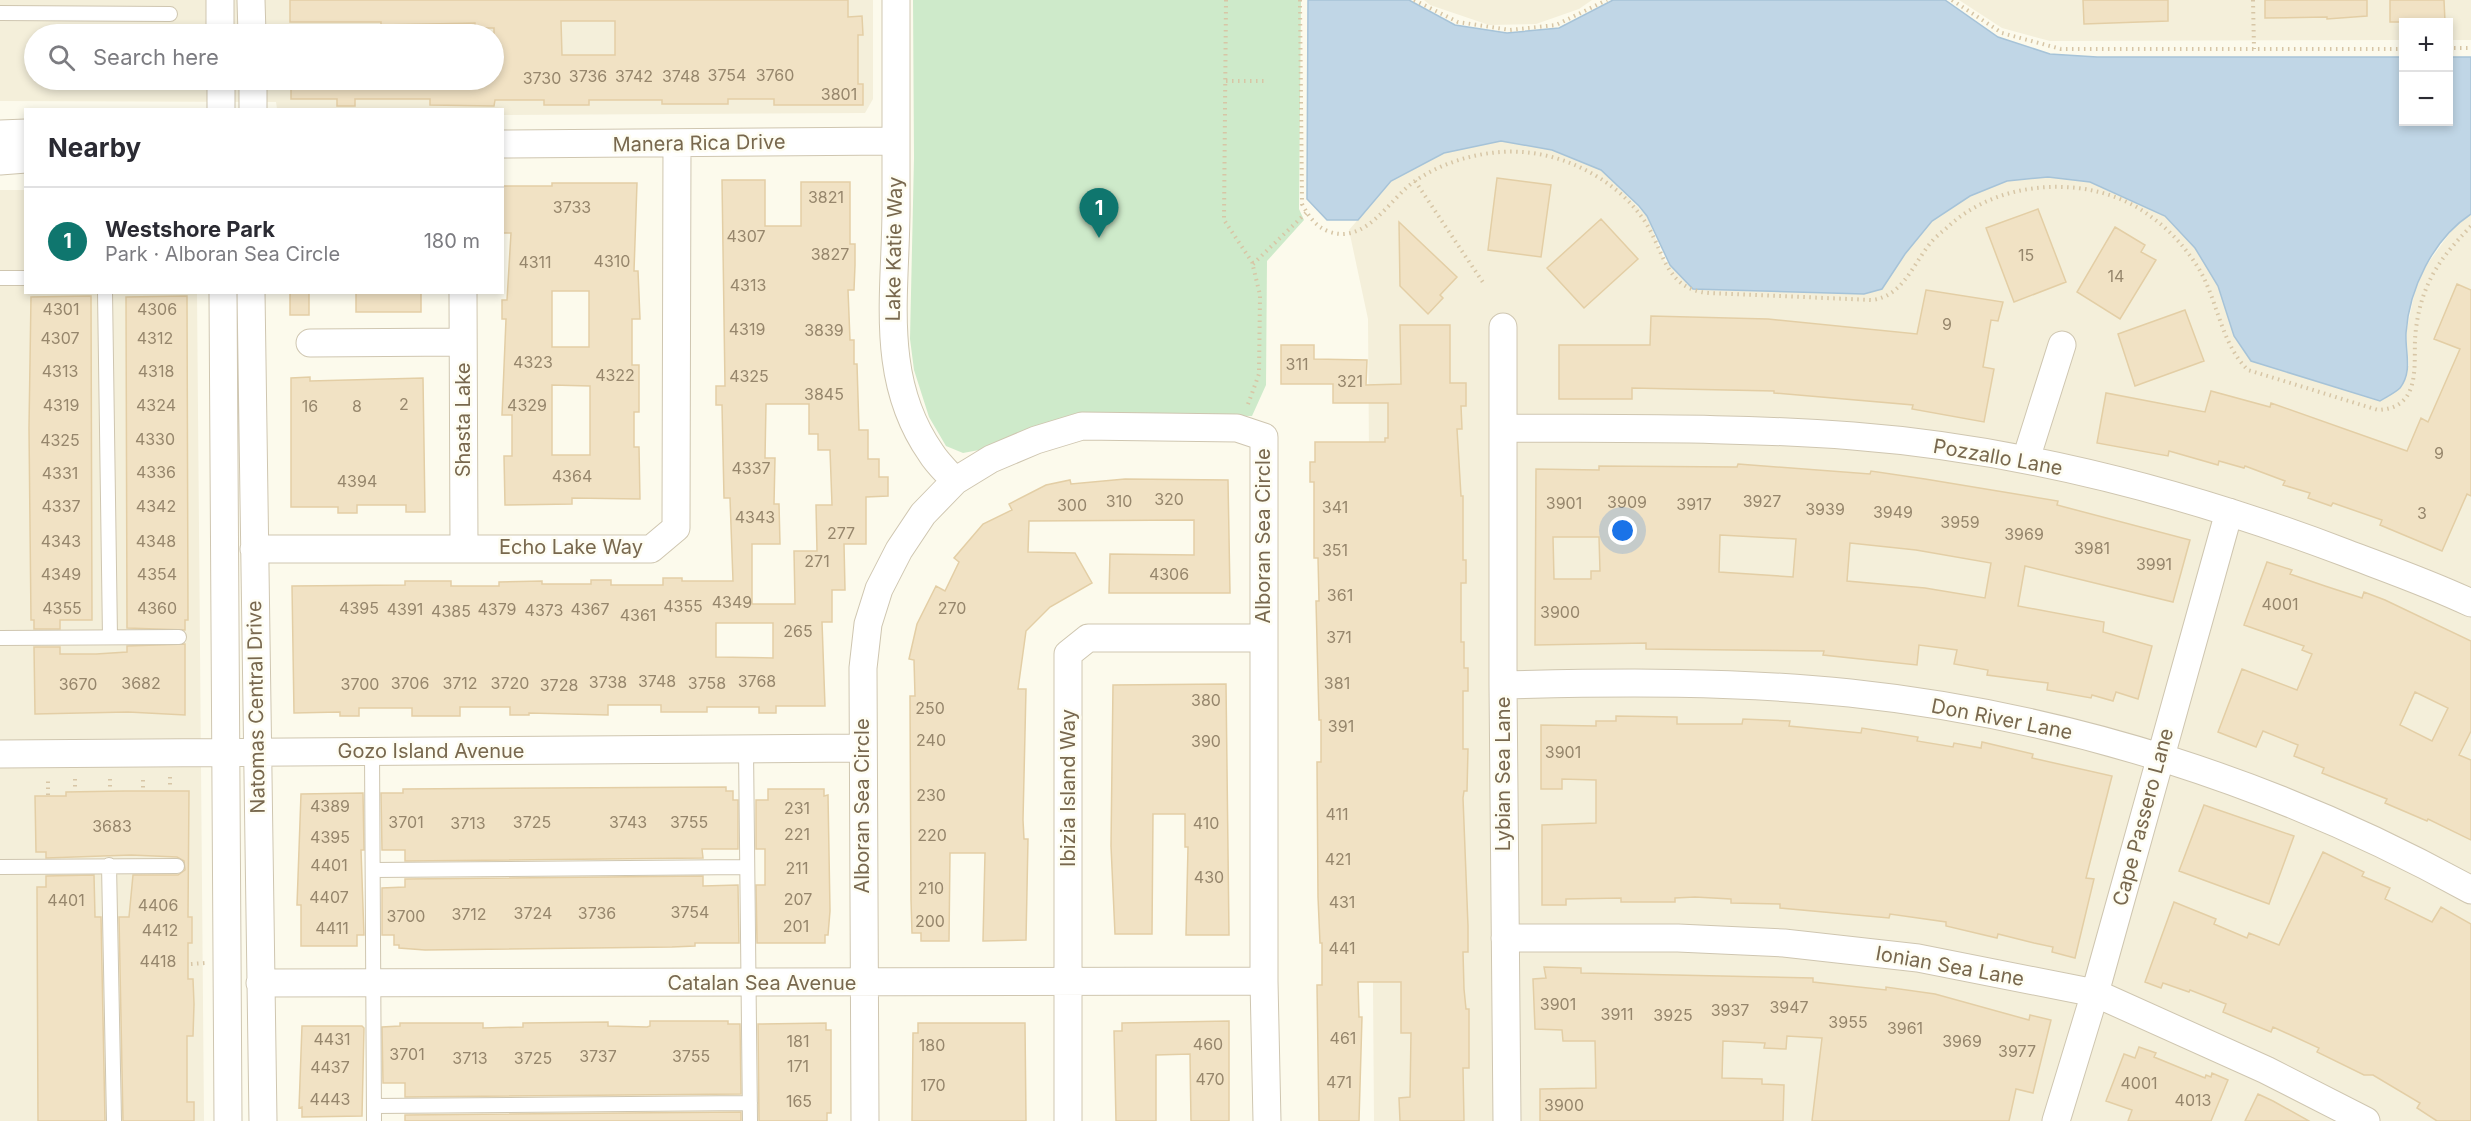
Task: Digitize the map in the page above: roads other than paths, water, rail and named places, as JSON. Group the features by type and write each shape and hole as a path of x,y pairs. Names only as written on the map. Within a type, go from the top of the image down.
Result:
{"street":[{"path":"220,0 220,24"},
{"path":"251,0 252,24"},
{"name":"Lake Katie Way","path":"896,0 897,202 892,335 896,364 906,402 931,454 955,481"},
{"path":"220,90 221,108"},
{"path":"253,90 253,108"},
{"path":"0,134 24,134"},
{"name":"Manera Rica Drive","path":"504,144 895,141"},
{"name":"Echo Lake Way","path":"254,549 464,547 651,549 676,528 677,143"},
{"path":"0,161 24,159"},
{"name":"Natomas Central Drive","path":"223,294 228,1121"},
{"name":"Natomas Central Drive","path":"251,294 262,1121"},
{"name":"Shasta Lake","path":"463,294 464,547"},
{"name":"Lybian Sea Lane","path":"1503,327 1503,685 1507,1121"},
{"path":"310,343 463,342"},
{"path":"2026,459 2062,345"},
{"name":"Alboran Sea Circle","path":"865,1121 861,748 863,668 868,624 879,589 899,550 923,514 955,481 991,459 1036,440 1082,426 1237,428 1264,437 1262,638 1267,1121"},
{"name":"Pozzallo Lane","path":"1503,428 1782,431 1855,436 2026,459 2123,482 2229,512 2467,593"},
{"name":"Cape Passero Lane","path":"2056,1121 2095,993 2159,756 2229,512"},
{"name":"Ibizia Island Way","path":"1068,1121 1068,654 1088,638 1262,638"},
{"name":"Don River Lane","path":"1503,685 1731,684 1850,693 1995,715 2077,733 2159,756 2357,831 2471,890"},
{"name":"Gozo Island Avenue","path":"0,754 861,748"},
{"name":"Ionian Sea Lane","path":"1505,938 1688,938 1784,943 1918,958 2095,993 2266,1070 2366,1121"},
{"name":"Catalan Sea Avenue","path":"260,983 1264,981"}],"lane":[{"path":"0,14 109,7 170,14"},
{"path":"0,278 24,278"},
{"path":"105,294 110,637"},
{"path":"0,638 179,637"},
{"path":"746,749 750,1121"},
{"path":"372,752 374,1121"},
{"path":"109,865 114,1121"},
{"path":"0,867 177,866"},
{"path":"373,870 747,867"},
{"path":"374,1106 750,1103"}],"water":[{"path":"1308,0 1409,0 1455,25 1507,33 1559,28 1613,0 1945,0 1998,37 2050,54 2097,57 2399,57 2399,126 2453,126 2453,57 2471,57 2471,214 2445,237 2425,266 2408,316 2406,333 2408,361 2404,382 2400,388 2380,401 2251,361 2234,336 2218,286 2195,248 2165,216 2090,182 2048,177 2007,181 1970,196 1932,221 1905,254 1882,289 1864,294 1693,289 1670,265 1647,216 1601,170 1552,150 1501,141 1444,153 1391,181 1358,220 1327,220 1307,199"}],"place":[{"name":"Westshore Park","path":"1099,238"}]}
